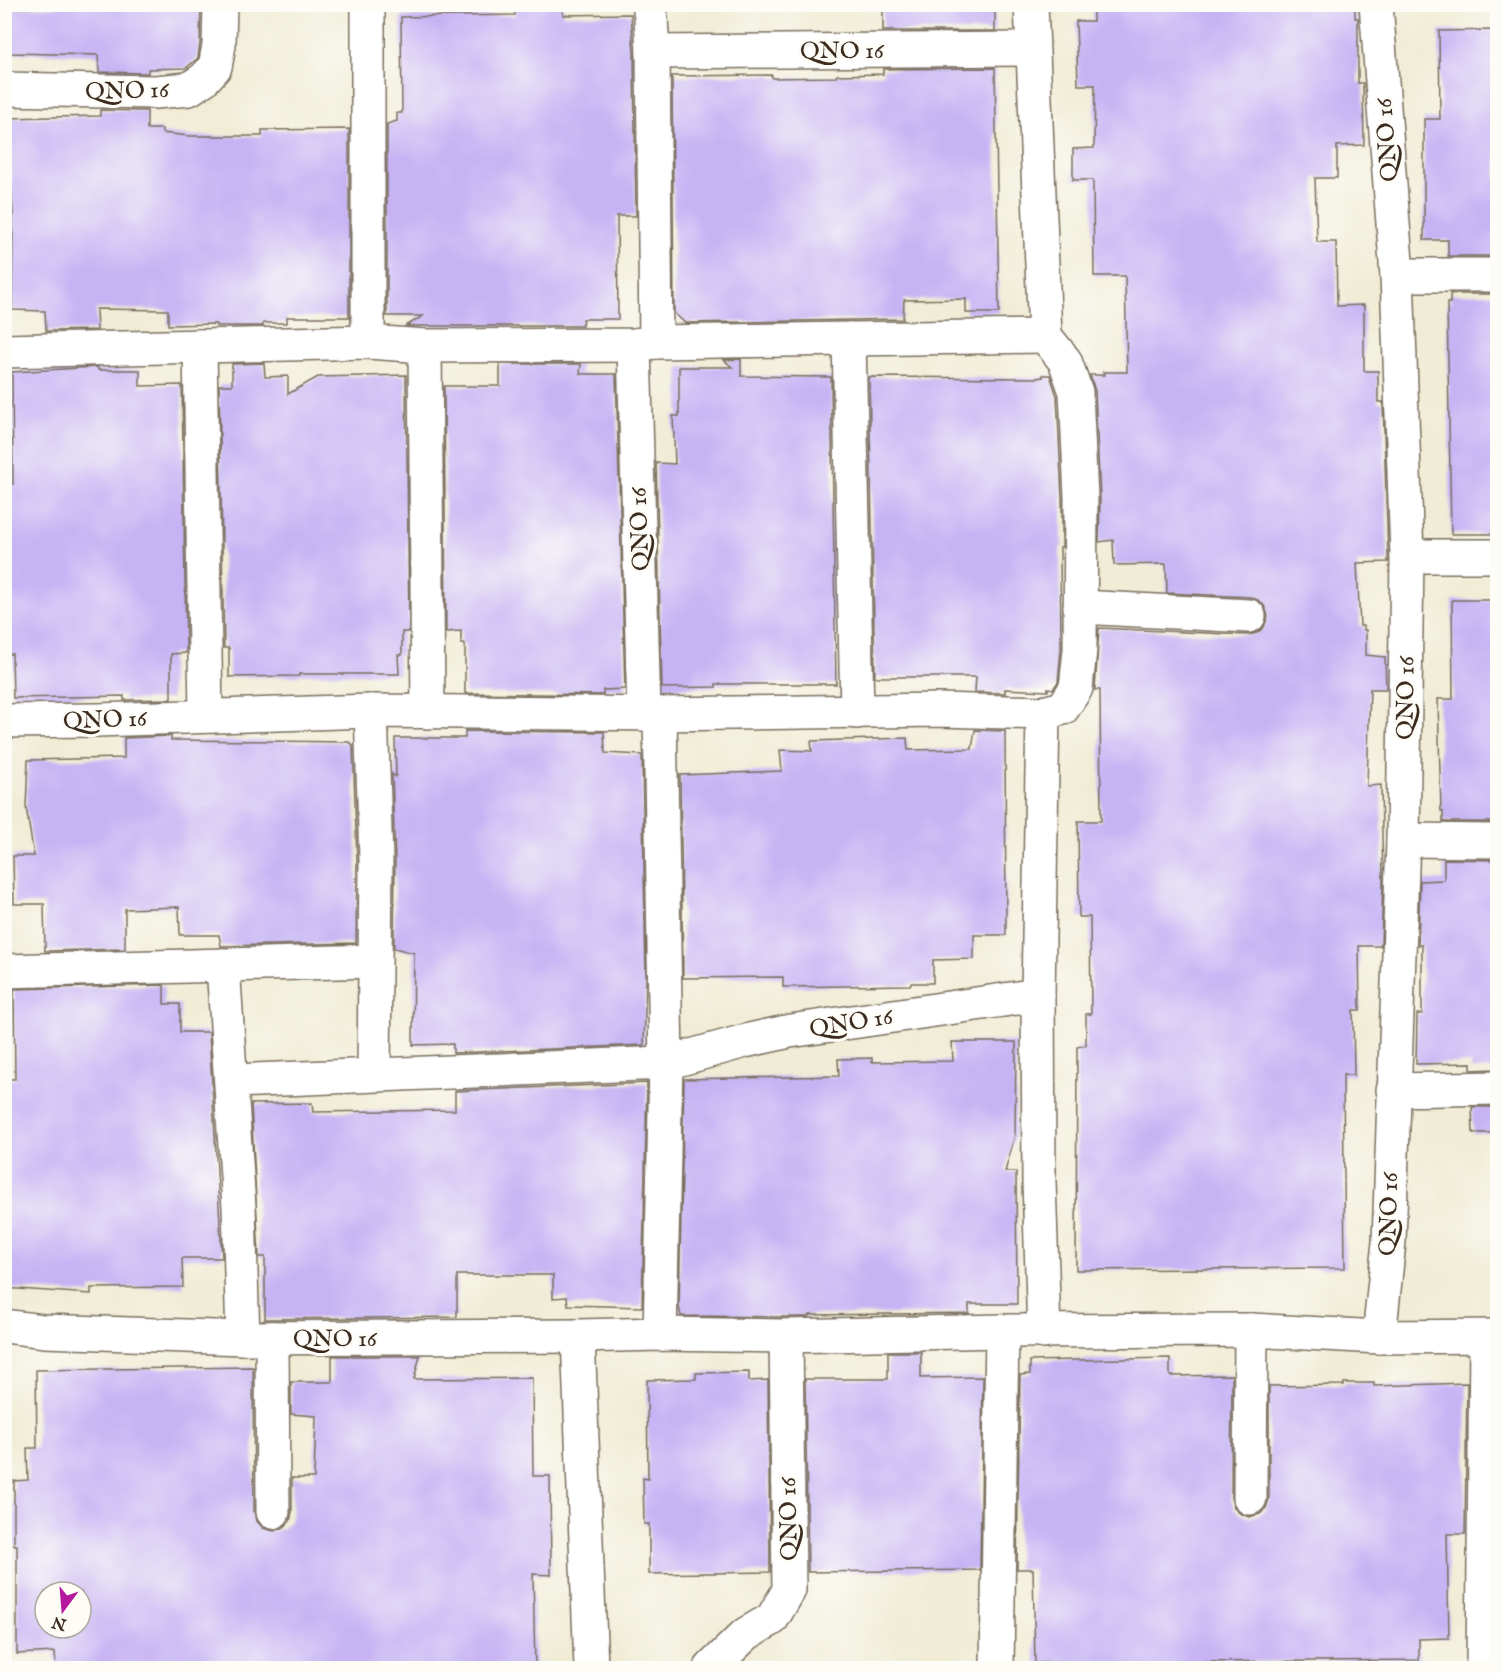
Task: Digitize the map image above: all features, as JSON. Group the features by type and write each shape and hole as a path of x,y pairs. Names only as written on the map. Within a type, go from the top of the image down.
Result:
{"street":[{"name":"QNO 16","path":"4,89 155,92 189,89 204,79 215,67 219,45 220,4"},
{"path":"368,4 368,342"},
{"name":"QNO 16","path":"648,4 653,52 645,344 652,714 666,1063 660,1334"},
{"path":"4,351 368,342 425,346 1045,336 1031,4"},
{"name":"QNO 16","path":"1376,4 1397,275 1407,556 1403,840 1389,1242 1379,1337"},
{"name":"QNO 16","path":"653,52 1032,49"},
{"path":"1397,275 1497,275"},
{"name":"QNO 16","path":"4,721 371,711 652,714 939,710 1043,713 1063,708 1076,688 1080,650 1081,498 1076,392 1065,361 1045,336"},
{"path":"849,339 857,712"},
{"path":"200,346 206,715"},
{"path":"425,346 428,712"},
{"path":"1407,556 1497,555"},
{"path":"1080,607 1249,616"},
{"path":"371,711 376,860 374,1074"},
{"path":"1043,713 1038,996 1039,1181 1044,1332"},
{"path":"1403,840 1497,841"},
{"path":"4,971 374,961"},
{"name":"QNO 16","path":"223,964 273,1512"},
{"name":"QNO 16","path":"232,1081 666,1063 790,1031 1038,996"},
{"path":"1393,1090 1497,1088"},
{"name":"QNO 16","path":"4,1326 44,1331 258,1338 660,1334 786,1336 1002,1331 1251,1330 1379,1337 1492,1337 1483,1668"},
{"path":"1250,1498 1251,1330"},
{"path":"998,1668 1002,1331"},
{"path":"578,1336 591,1668"},
{"name":"QNO 16","path":"711,1668 746,1634 772,1619 789,1590 786,1336"}],"building":[{"path":"57,4 201,4 198,58 186,68 148,69 148,73 99,72 98,55 9,53 11,8 57,7"},
{"path":"563,4 563,15 631,14 634,53 636,216 617,216 618,319 583,319 582,326 406,326 423,316 387,316 387,124 397,121 397,113 402,113 401,17 515,15 515,5"},
{"path":"883,4 995,4 995,31 883,31"},
{"path":"1093,4 1355,4 1355,18 1358,18 1358,83 1363,83 1364,145 1337,146 1337,178 1315,178 1317,242 1336,242 1337,306 1364,305 1364,371 1378,371 1378,402 1383,402 1388,556 1388,562 1357,563 1360,626 1364,626 1366,630 1366,655 1385,657 1386,689 1370,689 1367,786 1381,785 1383,882 1381,946 1359,946 1360,1010 1353,1010 1354,1075 1343,1075 1345,1268 1076,1270 1077,1047 1086,1045 1086,1014 1091,1014 1090,917 1079,917 1078,821 1101,821 1100,690 1095,690 1099,628 1248,635 1257,633 1264,627 1268,616 1260,601 1251,597 1167,593 1166,564 1114,565 1113,540 1099,542 1100,498 1095,391 1090,375 1104,375 1103,372 1127,372 1125,276 1094,276 1093,180 1073,180 1073,149 1094,148 1095,85 1078,85 1076,21 1093,21"},
{"path":"1497,30 1497,256 1448,256 1448,240 1424,240 1424,119 1440,119 1439,31"},
{"path":"995,68 999,313 966,313 966,299 904,300 903,319 685,323 674,313 672,76 836,77 837,75 883,74 883,69"},
{"path":"100,110 147,111 147,129 162,129 162,133 189,136 262,136 262,130 349,129 349,317 287,317 287,323 263,323 263,326 168,325 168,310 96,309 97,330 46,331 45,311 12,310 13,212 10,166 4,166 4,118 100,116"},
{"path":"1450,294 1497,294 1497,534 1451,534 1447,303 1450,303"},
{"path":"741,359 741,376 831,377 836,684 716,684 716,687 662,688 656,463 675,464 673,416 679,416 679,367 732,367 724,360"},
{"path":"264,363 265,377 288,376 288,394 318,377 406,375 409,632 402,632 402,655 398,655 399,674 229,677 229,648 224,648 219,385 232,385 232,364"},
{"path":"500,364 581,364 580,374 616,374 625,689 603,690 603,695 465,693 465,644 461,644 461,631 446,632 444,386 500,386"},
{"path":"98,367 98,370 140,370 140,386 182,385 186,653 171,654 171,699 124,700 124,696 13,698 12,654 7,654 6,526 4,526 4,484 13,484 12,372"},
{"path":"1043,375 1050,375 1057,396 1062,498 1061,649 1058,682 1053,689 1048,688 1048,691 1005,689 1005,693 975,692 976,677 875,677 869,377 1036,378 1043,377"},
{"path":"1452,600 1497,600 1497,822 1443,822 1438,699 1453,699"},
{"path":"975,730 1005,731 1006,935 974,935 974,959 933,960 933,983 783,987 783,977 683,978 680,775 782,771 780,750 812,751 811,741 907,738 908,750 972,749"},
{"path":"465,731 604,732 605,753 642,755 646,980 644,1045 453,1053 453,1044 413,1045 414,953 394,948 395,860 392,774 396,777 395,738 465,738"},
{"path":"171,736 171,740 349,742 353,745 357,860 356,943 221,946 219,935 180,935 179,907 125,909 125,949 45,951 44,904 14,904 13,856 34,856 26,807 28,760 124,758 124,738"},
{"path":"1444,859 1497,860 1497,1069 1471,1070 1471,1063 1416,1064 1417,1014 1422,1014 1422,945 1418,945 1420,881 1444,880"},
{"path":"164,985 164,1004 180,1004 180,1032 209,1032 222,1258 182,1258 183,1287 91,1288 91,1294 4,1288 4,1079 15,1079 14,989"},
{"path":"952,1042 1016,1042 1015,1135 1005,1172 1016,1172 1017,1304 969,1304 969,1313 810,1315 809,1317 681,1316 679,1307 684,1079 839,1076 838,1059 872,1058 872,1062 953,1061"},
{"path":"647,1083 642,1307 568,1305 567,1297 553,1298 553,1275 457,1275 457,1317 265,1319 265,1257 259,1257 251,1104 312,1103 313,1112 455,1110 455,1091"},
{"path":"1472,1107 1497,1107 1497,1133 1473,1133"},
{"path":"888,1352 921,1352 921,1378 983,1377 980,1570 808,1572 805,1379 888,1379"},
{"path":"332,1356 420,1356 414,1379 532,1378 533,1476 550,1476 551,1575 533,1574 535,1667 56,1668 55,1652 17,1654 17,1545 14,1545 14,1481 28,1480 27,1448 37,1448 36,1370 253,1367 254,1512 263,1528 274,1531 283,1528 290,1521 292,1478 314,1478 316,1416 291,1414 291,1382 332,1382"},
{"path":"1170,1358 1170,1376 1232,1375 1231,1498 1234,1508 1249,1517 1260,1514 1266,1508 1269,1499 1269,1386 1344,1385 1344,1383 1374,1383 1374,1386 1467,1383 1465,1534 1447,1534 1449,1638 1419,1639 1419,1660 1194,1662 1194,1668 1067,1668 1067,1662 1035,1663 1033,1569 1017,1569 1020,1375 1030,1374 1030,1361"},
{"path":"749,1372 749,1381 768,1380 770,1572 649,1574 649,1524 644,1524 643,1478 648,1479 647,1380 696,1379 696,1373"}]}
